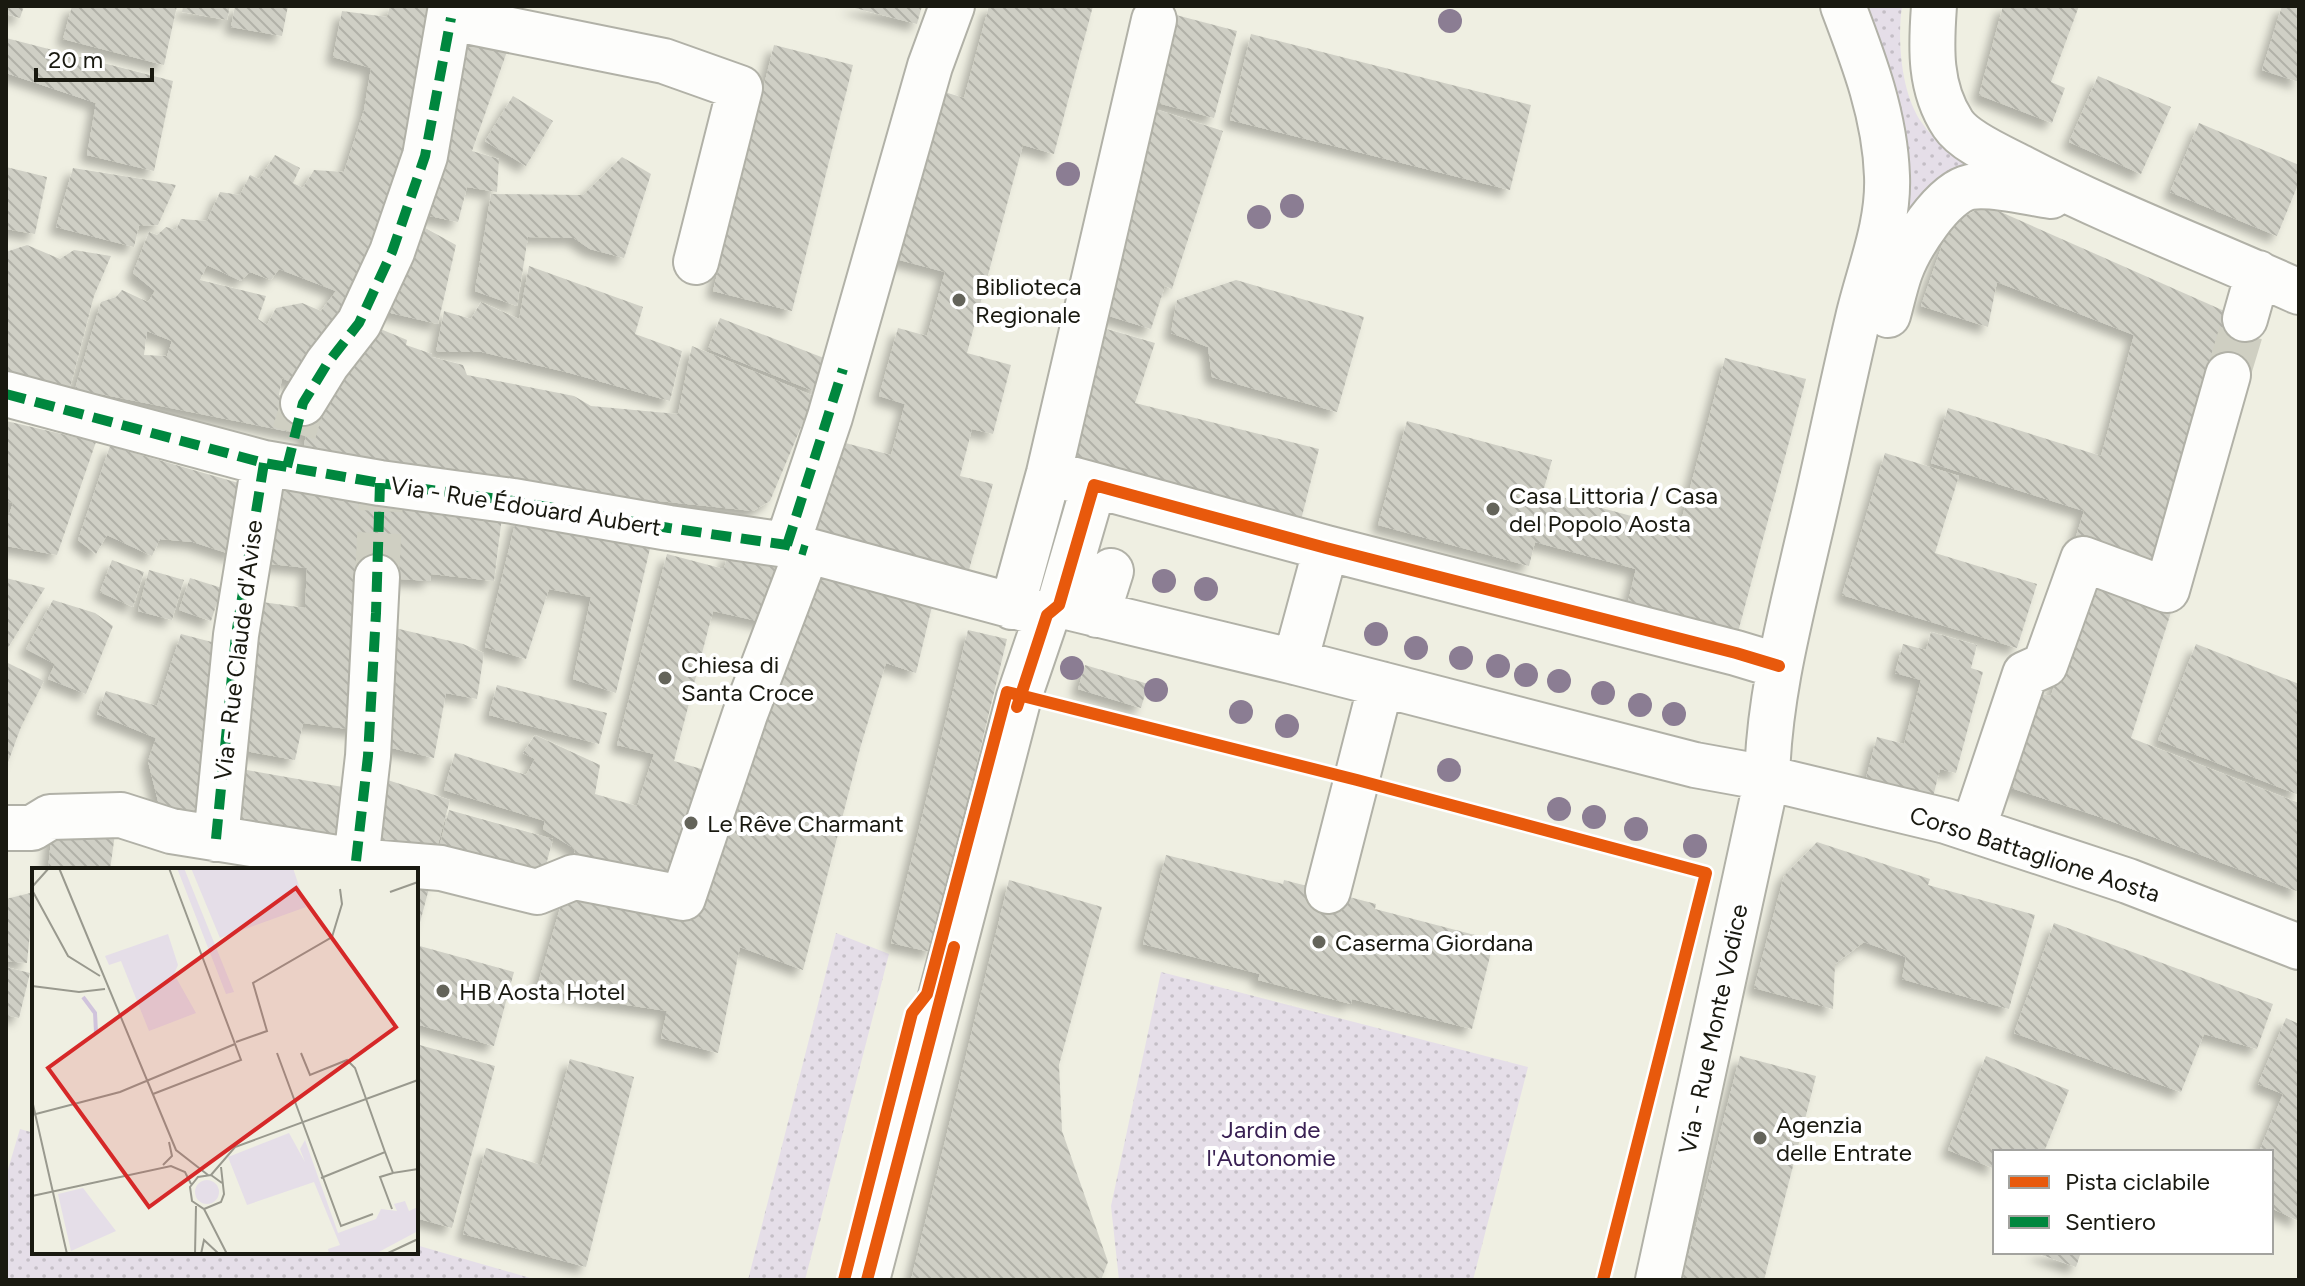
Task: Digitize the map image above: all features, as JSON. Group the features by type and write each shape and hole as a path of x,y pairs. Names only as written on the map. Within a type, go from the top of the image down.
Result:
{"street":[{"path":"9,825 32,828 50,817 121,815 171,831 356,861 441,868 478,883 537,892 574,877 683,898 797,548 843,369 930,66 952,6"},
{"name":"Via - Rue Monte Vodice","path":"1658,1280 1767,778 1768,738 1779,666 1858,315 1883,226 1887,179 1883,128 1864,61 1843,6"},
{"path":"1934,6 1930,53 1940,97 1954,127 1985,149 2088,202 2299,292"},
{"path":"287,441 327,364 359,323 392,252 425,156 451,12 664,61 740,88 696,262"},
{"path":"1054,610 1049,473 1154,20"},
{"path":"1842,394 1873,362 1900,271 1918,237 1942,205 1969,187 2000,188 2088,202"},
{"path":"2245,319 2258,273"},
{"path":"1973,829 2025,674 2045,665 2083,559 2167,590 2228,375"},
{"name":"Via - Rue Édouard Aubert","path":"6,394 287,441 380,491 513,501 797,548 1381,684"},
{"name":"Via - Rue Claude d'Avise","path":"216,839 236,635 287,441"},
{"path":"1049,473 1779,666"},
{"path":"867,1280 1019,697 1054,610 1094,485"},
{"path":"1295,662 1326,548"},
{"path":"1054,610 1111,571"},
{"path":"356,861 368,756 377,577"},
{"path":"1328,891 1381,684"},
{"name":"Corso Battaglione Aosta","path":"1381,684 1695,765 1767,778 1973,829 2128,881 2299,947"}],"green space":[{"path":"1861,6 1902,6 1902,66 1915,111 1933,136 1974,169 1902,237 1907,171 1904,131 1891,83"},
{"path":"836,933 889,954 805,1280 748,1280"},
{"name":"Jardin de l'Autonomie","path":"1161,972 1528,1067 1473,1280 1119,1280 1111,1206"},
{"path":"20,1129 32,1132 32,1254 418,1254 418,1246 537,1280 6,1280 6,1176"}],"building":[{"path":"6,6 24,6 20,18 6,14"},
{"path":"72,6 177,6 164,65 63,39"},
{"path":"183,6 230,6 227,20 182,12"},
{"path":"235,6 288,6 282,36 231,27"},
{"path":"390,6 444,6 412,171 352,322 334,317 318,363 297,385 282,378 279,395 303,403 366,323 407,340 406,345 432,354 432,357 463,365 467,375 574,396 591,406 678,414 692,346 814,396 770,501 753,511 508,485 341,454 304,445 306,435 75,389 101,302 116,297 122,290 148,302 155,291 133,273 149,232 157,235 166,227 176,230 181,219 207,221 220,192 240,195 250,175 259,179 275,155 300,168 293,183 303,188 314,170 344,172 364,110 371,68 333,57 342,11 387,17","holes":["207,265 241,281 250,272 271,280 279,269 336,291 321,311 302,303 276,308 267,325 258,319 266,296 200,280","147,331 172,341 167,356 144,355"]},
{"path":"847,6 922,6 917,24"},
{"name":"Biblioteca Regionale","path":"989,6 1093,6 1054,154 1023,145 967,353 1011,365 993,434 972,429 960,476 993,484 969,570 810,527 834,440 891,455 905,404 879,396 898,328 927,336 945,272 892,258 938,90 964,98"},
{"path":"2003,6 2079,6 2051,82 2065,88 2052,123 1979,95"},
{"path":"2282,6 2299,6 2299,82 2262,70"},
{"path":"1176,15 1237,31 1214,118 1154,102"},
{"path":"458,34 510,43 472,151 499,159 497,192 467,187 458,222 416,213"},
{"path":"1251,34 1531,105 1510,190 1230,120"},
{"path":"6,38 173,81 154,171 87,155 96,103 6,73"},
{"path":"774,45 853,65 792,311 713,291"},
{"path":"2098,76 2171,107 2141,174 2069,142"},
{"path":"513,96 553,121 526,166 485,141"},
{"path":"1152,108 1223,131 1172,289 1165,286 1151,329 1093,311"},
{"path":"2199,123 2299,165 2299,182 2277,236 2170,192"},
{"path":"622,157 651,174 624,258 590,249 574,238 528,237 517,306 475,291 491,194 583,195"},
{"path":"6,167 47,177 35,234 6,229"},
{"path":"73,168 176,185 158,225 139,226 134,247 56,227"},
{"path":"1985,205 2256,325 2131,738 2299,803 2299,892 2103,818 2005,786 2032,692 2051,696 2088,574 2066,568 2084,511 1931,463 1948,408 2101,456 2134,335 1997,282 1988,327 1921,306 1949,225"},
{"path":"409,219 456,245 438,324 378,310"},
{"path":"27,245 60,259 74,250 111,256 94,296 70,388 6,374 6,252"},
{"path":"529,266 643,307 635,334 682,351 670,401 482,352 436,352 444,311 471,319 481,302 519,319"},
{"path":"1236,280 1364,317 1337,412 1212,377 1208,347 1171,333 1177,300"},
{"path":"720,318 829,360 816,392 708,349"},
{"path":"1093,325 1155,343 1135,403 1319,449 1301,520 1059,458"},
{"name":"Casa Littoria / Casa del Popolo Aosta","path":"1725,358 1806,379 1738,632 1628,602 1636,569 1535,542 1529,566 1378,525 1407,421 1552,460 1543,492 1679,529"},
{"path":"6,421 96,442 57,555 6,546 6,524 13,503 6,501"},
{"path":"110,446 249,486 236,556 193,542 160,539 152,556 107,535 96,554 78,540"},
{"path":"1885,453 1959,476 1935,553 2037,584 2017,648 1842,595"},
{"path":"266,476 502,517 494,581 431,574 430,581 370,577 362,731 303,723 295,760 234,749 248,600 305,608 307,568 253,562"},
{"path":"517,516 652,540 616,693 573,679 591,597 549,589 526,659 485,647"},
{"path":"728,553 785,568 771,624 713,611 674,761 715,773 682,886 572,862 575,849 543,829 545,821 444,790 455,753 526,775 535,759 523,753 535,735 600,765 595,794 637,806 654,754 617,745 667,554 724,569"},
{"path":"112,560 144,572 133,607 100,592"},
{"path":"809,561 935,594 916,673 886,663 861,745 803,970 740,947 718,1053 661,1038 667,1011 593,1000 537,987 563,898 688,919 754,709"},
{"path":"149,570 184,580 172,620 138,611"},
{"path":"6,578 45,588 6,651"},
{"path":"190,578 222,588 211,621 179,610"},
{"path":"53,600 95,613 113,626 86,694 48,679 55,664 26,649"},
{"path":"382,625 463,644 484,653 477,699 446,693 434,758 379,745 396,667 377,660"},
{"path":"968,630 1007,639 931,952 891,943"},
{"path":"1931,632 1977,645 1971,668 1983,672 1956,773 1940,769 1933,797 1866,778 1877,737 1904,744 1921,680 1895,673 1903,644 1926,650"},
{"path":"181,634 231,647 211,828 162,817 148,761 156,738 97,714 106,691 157,706"},
{"path":"2196,644 2299,684 2299,795 2158,740"},
{"path":"6,662 44,681 21,727 6,768"},
{"path":"1085,665 1148,684 1141,708 1078,689"},
{"path":"497,685 607,713 599,744 489,715"},
{"path":"230,767 354,789 346,851 227,831"},
{"path":"375,776 450,800 433,862 367,843"},
{"path":"449,810 553,839 542,880 438,851"},
{"path":"52,830 115,834 110,868 48,868"},
{"path":"1817,842 1930,879 1928,885 2035,915 2009,1009 1902,979 1906,957 1864,942 1835,964 1833,1009 1754,988 1784,876"},
{"name":"Caserma Giordana","path":"1166,855 1283,884 1284,880 1376,904 1375,909 1494,940 1472,1029 1352,999 1351,1004 1258,980 1260,974 1143,944"},
{"path":"418,873 432,877 418,930"},
{"path":"1009,880 1102,907 1059,1065 1062,1131 1108,1262 1101,1280 911,1280"},
{"path":"32,892 27,963 6,961 6,899"},
{"path":"2054,923 2273,1004 2257,1049 2204,1034 2181,1092 2014,1033"},
{"path":"418,946 514,972 494,1046 418,1025"},
{"path":"6,967 30,973 19,1018 6,1015"},
{"path":"2286,1018 2299,1024 2299,1221 2273,1209 2273,1150 2260,1150 2283,1094 2258,1084"},
{"path":"418,1045 495,1066 452,1228 418,1219"},
{"path":"1740,1056 1816,1076 1764,1280 1682,1280"},
{"path":"1986,1056 2069,1090 2045,1150 1993,1150 1993,1168 1948,1150"},
{"path":"570,1059 634,1077 586,1267 463,1234 486,1148 541,1165"},
{"path":"2039,1254 2080,1254 2076,1267"}],"tunnel":[{"path":"2228,375 2245,319"},
{"path":"294,433 303,403"},
{"path":"377,577 381,500"}],"marked path":[{"path":"287,467 303,403 327,364 359,323 392,252 425,156 451,18"},
{"path":"787,545 843,369"},
{"path":"6,394 264,463 787,545 807,551"},
{"path":"216,839 236,635 264,463"},
{"path":"356,861 368,756 380,483"}],"cycle path":[{"path":"1017,707 1047,615 1059,605 1094,485 1779,666"},
{"path":"844,1280 912,1013 927,994 1007,692 1357,780 1706,873 1603,1280"},
{"path":"867,1280 954,947"}],"place":[{"name":"Biblioteca Regionale","path":"959,300"},
{"name":"Casa Littoria / Casa del Popolo Aosta","path":"1493,509"},
{"name":"Chiesa di Santa Croce","path":"665,678"},
{"name":"Le Rêve Charmant","path":"691,823"},
{"name":"Caserma Giordana","path":"1319,942"},
{"name":"HB Aosta Hotel","path":"443,991"},
{"name":"Agenzia delle Entrate","path":"1760,1138"}]}
